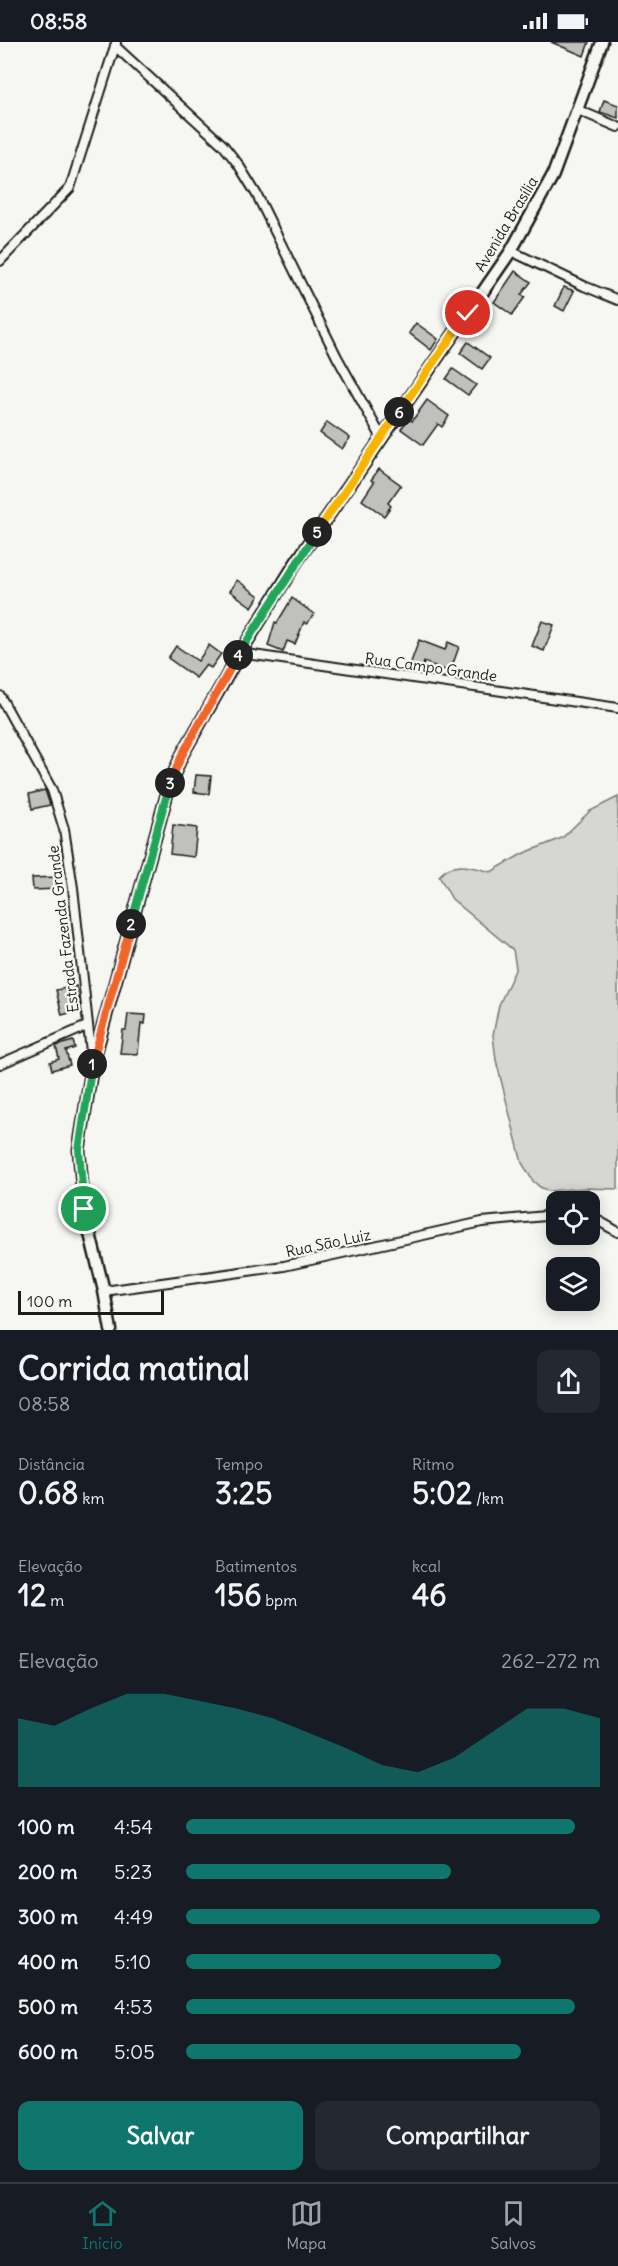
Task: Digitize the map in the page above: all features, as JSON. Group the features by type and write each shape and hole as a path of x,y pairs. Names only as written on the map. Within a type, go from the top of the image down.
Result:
{"main road":[{"name":"Avenida Brasília","path":"111,1330 84,1209 79,1150 92,1066 170,783 182,755 240,653 297,561 511,251 553,175 602,42"}],"street":[{"path":"0,261 70,188 116,44 223,145 238,164 260,200 337,357 382,438"},
{"path":"578,110 618,127"},
{"path":"511,251 618,300"},
{"name":"Rua Campo Grande","path":"240,653 618,708"},
{"name":"Estrada Fazenda Grande","path":"0,696 52,790 64,829 73,888 92,1066"},
{"path":"0,1064 87,1026"},
{"name":"Rua São Luiz","path":"104,1291 284,1266 482,1222 546,1216"},
{"path":"600,1222 618,1232"}],"shaded area":[{"path":"618,797 618,1189 584,1188 548,1191 533,1181 522,1163 496,1060 493,1035 499,1005 516,968 513,950 452,899 439,876 444,871 457,866 491,872 522,854 562,838 590,811"}],"building":[{"path":"551,42 589,42 584,56"},
{"path":"604,100 618,105 618,118 600,112"},
{"path":"515,271 531,282 521,295 525,297 512,315 494,302"},
{"path":"564,287 574,291 564,311 555,306"},
{"path":"416,323 438,339 431,350 409,333"},
{"path":"468,342 490,358 482,369 460,353"},
{"path":"453,369 476,385 468,395 446,379"},
{"path":"427,400 449,416 442,427 438,424 423,445 401,429 409,418 412,421"},
{"path":"327,422 350,438 342,449 320,433"},
{"path":"379,469 401,485 388,503 391,506 384,516 362,500 374,482 371,480"},
{"path":"237,580 259,596 252,607 230,591"},
{"path":"292,598 314,614 307,624 304,622 295,644 287,641 283,652 268,646 275,622 277,623"},
{"path":"542,621 554,625 544,651 532,646"},
{"path":"419,640 445,650 448,642 459,647 450,672 424,662 422,670 410,665"},
{"path":"209,645 221,654 211,668 206,665 196,678 168,658 176,646 198,661"},
{"path":"196,775 211,776 209,794 194,792"},
{"path":"45,790 50,805 32,809 29,794"},
{"path":"173,825 197,828 194,857 170,854"},
{"path":"58,877 58,889 33,890 32,878"},
{"path":"76,986 80,1010 62,1015 56,990"},
{"path":"128,1014 146,1015 145,1024 141,1023 138,1054 120,1053"},
{"path":"73,1041 75,1048 66,1051 70,1065 52,1070 50,1062 59,1059 56,1046"}],"route":[{"path":"84,1209 79,1150 92,1066 176,768 240,653 297,561 468,313"}]}
